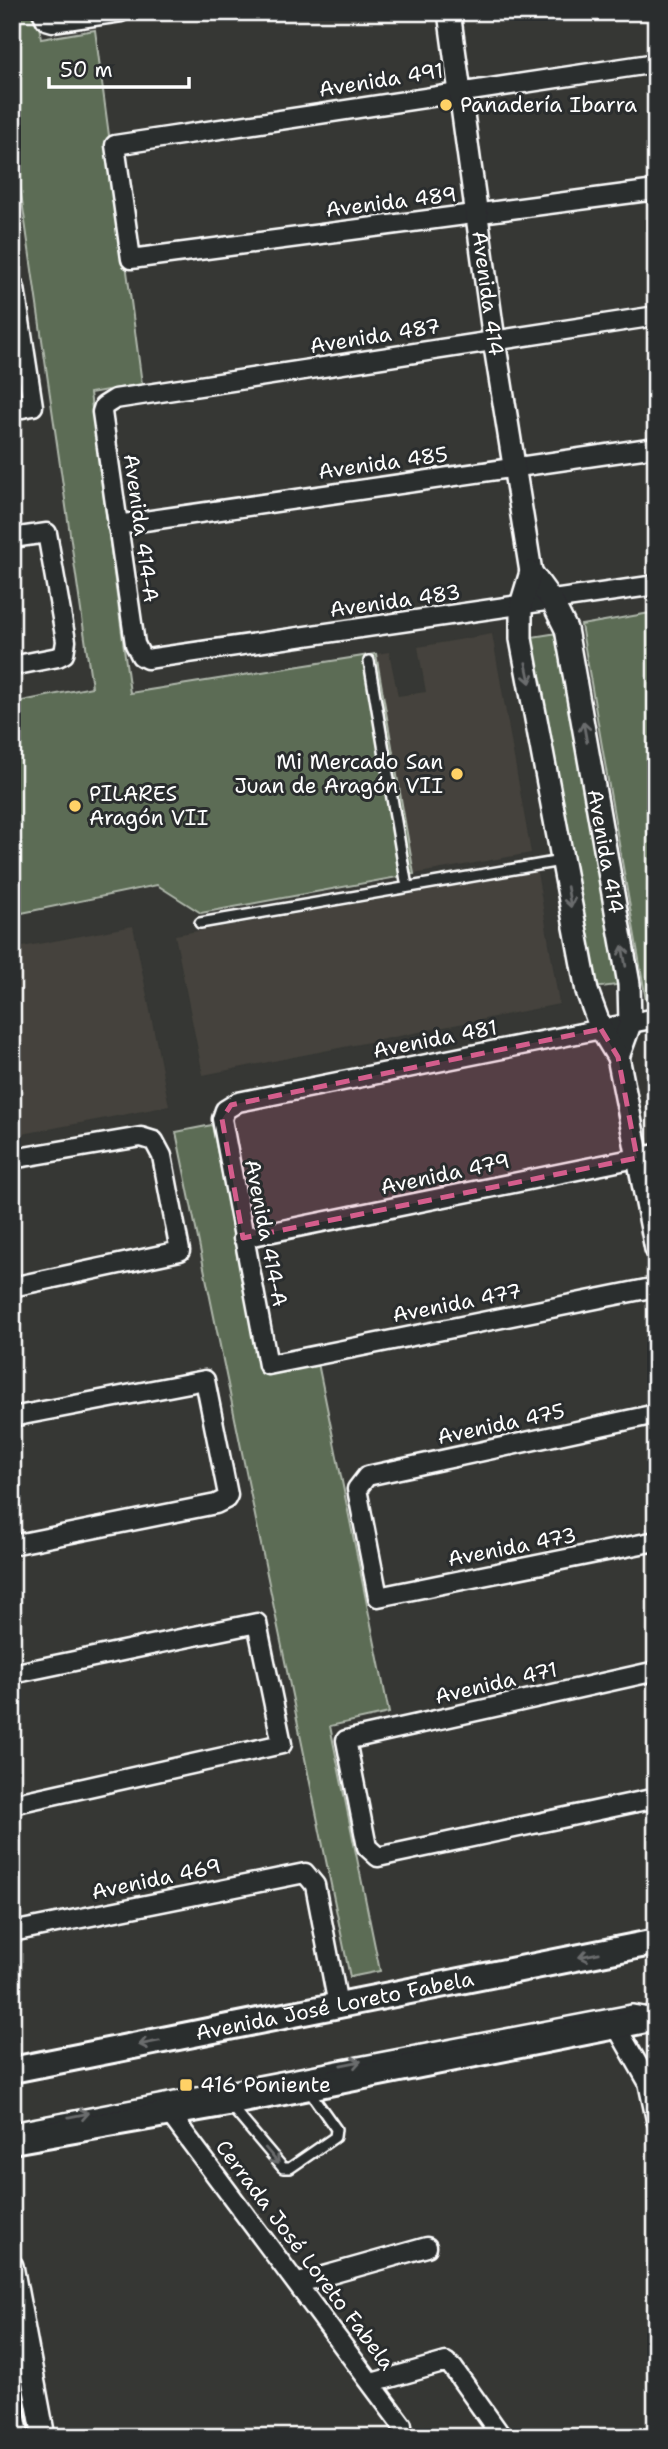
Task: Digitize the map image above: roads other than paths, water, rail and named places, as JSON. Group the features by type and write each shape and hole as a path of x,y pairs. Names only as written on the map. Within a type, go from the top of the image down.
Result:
{"main road":[{"name":"Avenida José Loreto Fabela","path":"12,2070 656,1942"},
{"path":"12,2141 228,2103 656,2016"}],"street":[{"path":"44,16 52,22 121,12"},
{"name":"Avenida 414","path":"449,12 494,340 531,572 552,601 568,641 629,984 630,1024 618,1056"},
{"name":"Avenida 491","path":"131,259 115,145 460,90 656,63"},
{"name":"Avenida 489","path":"131,259 656,190"},
{"path":"12,410 33,406 13,288"},
{"name":"Avenida 487","path":"104,406 115,399 656,316"},
{"name":"Avenida 414-A","path":"104,406 117,525 135,644 141,656"},
{"name":"Avenida 485","path":"117,525 656,447"},
{"path":"12,538 47,533 66,640 64,654 12,666"},
{"name":"Avenida 414","path":"531,572 520,606 521,639 587,991 601,1029 618,1056 646,1156 656,1249"},
{"name":"Avenida 483","path":"141,656 153,659 656,585"},
{"name":"Avenida 481","path":"225,1110 238,1102 656,1018"},
{"name":"Avenida 414-A","path":"225,1110 223,1129 268,1365"},
{"path":"12,1160 141,1137 153,1141 162,1156 180,1251 12,1286"},
{"name":"Avenida 479","path":"243,1238 646,1156"},
{"name":"Avenida 477","path":"268,1365 656,1287"},
{"path":"12,1417 205,1380 228,1489 226,1499 12,1545"},
{"name":"Avenida 475","path":"378,1597 357,1496 359,1483 367,1476 656,1415"},
{"name":"Avenida 473","path":"378,1597 656,1541"},
{"path":"12,1674 257,1623 282,1744 12,1804"},
{"name":"Avenida 471","path":"656,1671 346,1740 367,1847 373,1855 384,1856 656,1798"},
{"name":"Avenida 469","path":"12,1932 300,1873 309,1875 315,1885 338,2005"},
{"path":"616,2026 648,2082 656,2120"},
{"name":"Cerrada José Loreto Fabela","path":"170,2113 402,2424"},
{"path":"299,2283 427,2247"},
{"path":"12,2266 22,2370 44,2437"},
{"path":"372,2383 446,2362 502,2437"},
{"path":"12,2405 18,2437"}],"lane":[{"path":"369,661 407,887"},
{"path":"200,923 563,860"},
{"path":"12,2127 632,2010 656,2016"},
{"path":"228,2103 283,2168 290,2168 335,2137 336,2129 307,2087"}],"place":[{"name":"Panadería Ibarra","path":"446,105"},
{"name":"Mi Mercado San Juan de Aragón VII","path":"457,774"},
{"name":"PILARES Aragón VII","path":"75,806"},
{"name":"416 Poniente","path":"186,2085"}]}
